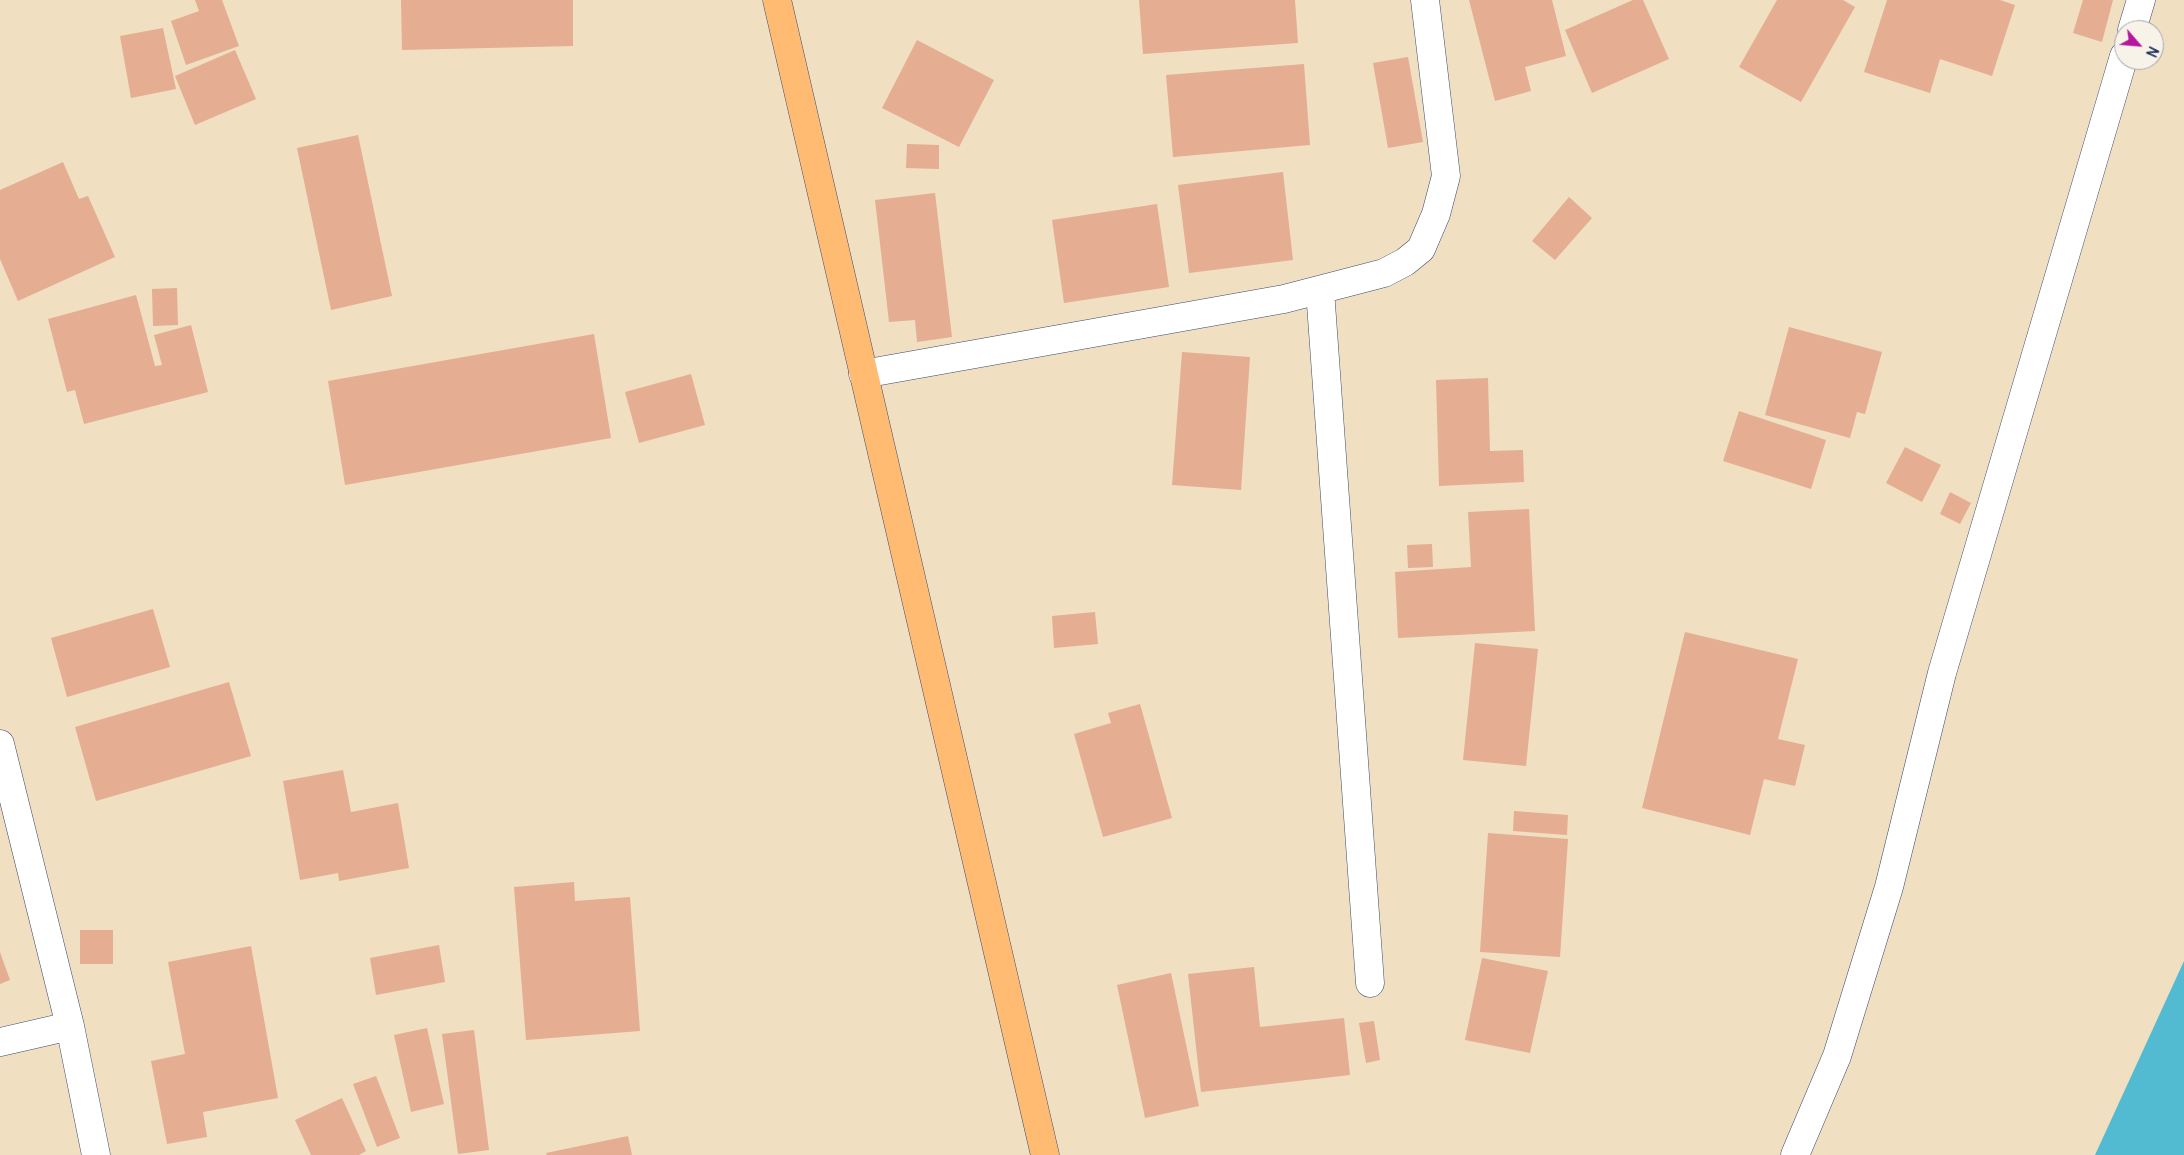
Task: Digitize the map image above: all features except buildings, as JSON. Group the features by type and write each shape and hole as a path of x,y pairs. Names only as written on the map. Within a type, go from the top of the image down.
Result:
{"main road":[{"path":"777,0 1044,1155"}],"street":[{"path":"863,374 1284,299 1384,273 1405,262 1421,249 1436,214 1446,176 1425,0"},
{"path":"2135,20 2141,0"},
{"path":"1795,1155 1838,1056 1889,887 1942,673 2120,70"},
{"path":"1320,290 1370,983"},
{"path":"0,744 70,1026 96,1155"},
{"path":"0,1042 70,1026"}],"water":[{"path":"2184,961 2184,1155 2095,1155"}]}
